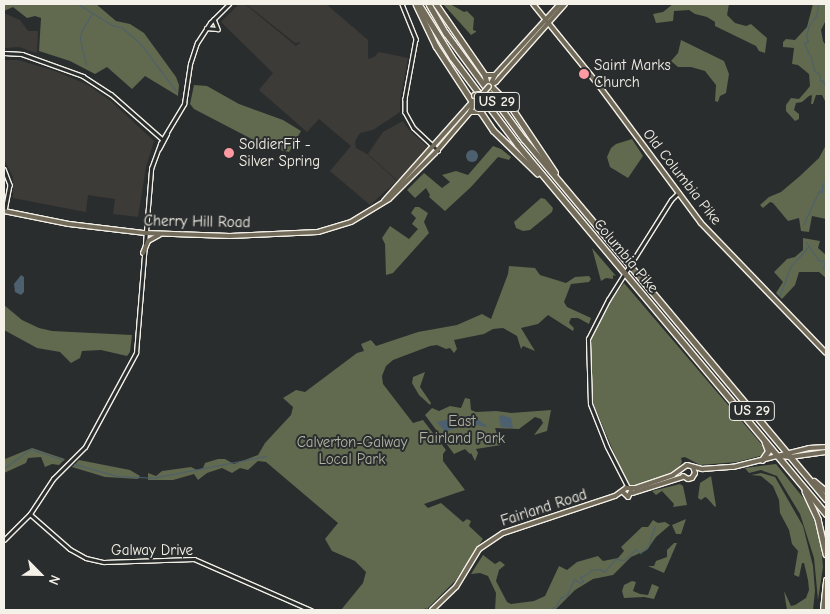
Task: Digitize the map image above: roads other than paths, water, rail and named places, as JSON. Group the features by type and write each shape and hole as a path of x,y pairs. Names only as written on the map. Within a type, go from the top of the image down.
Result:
{"highway":[{"path":"417,4 436,46 467,92 477,99 482,112 497,135 552,188"},
{"name":"Columbia Pike","path":"417,4 452,57 552,188 826,514"},
{"name":"Columbia Pike","path":"429,4 446,33 513,124 826,500"},
{"path":"436,4 485,75 489,86 510,105 571,196"},
{"path":"485,75 494,75"},
{"path":"470,112 482,112"},
{"path":"762,437 768,452 762,460"},
{"path":"803,472 826,491"},
{"path":"799,482 818,519 826,554"},
{"path":"822,610 826,580"}],"main road":[{"name":"Old Columbia Pike","path":"533,4 597,83 701,223 826,353"},
{"path":"489,86 494,75 560,4"},
{"path":"489,86 496,82 565,4"},
{"name":"Cherry Hill Road","path":"384,201 433,145 489,86"},
{"name":"Cherry Hill Road","path":"5,211 69,224 145,233 230,236 318,232 351,222 384,201 403,186 438,150 470,112 477,99"},
{"path":"143,253 150,239 162,234"},
{"path":"789,456 826,447"},
{"path":"702,469 690,479 683,477 681,471 685,466 702,469 733,466 778,456 826,452"},
{"path":"693,467 695,473"},
{"name":"Fairland Road","path":"431,610 464,580 483,546 503,533 616,496 681,471"},
{"name":"Fairland Road","path":"627,491 683,477"}],"street":[{"path":"4,540 30,514 53,479 85,446 136,353 149,177 162,139 184,104 192,57 206,28 230,4"},
{"path":"402,4 416,39 405,110 412,126 438,150"},
{"path":"206,28 218,29 214,18"},
{"path":"4,53 22,54 84,76 111,94 162,139"},
{"path":"156,152 169,128"},
{"path":"4,169 10,185 5,211"},
{"path":"627,491 590,404 588,339 590,331 624,273 671,200 678,194"},
{"name":"Galway Drive","path":"30,514 70,548 86,558 104,562 194,559 310,610"}],"water":[{"path":"472,150 478,156 472,162 466,156"},
{"path":"21,275 24,277 24,292 21,295 15,292 14,284"},
{"path":"502,415 511,418 513,428 501,427 499,417"},
{"path":"464,416 477,419 487,426 468,423 445,432 437,422"}],"waterway":[{"path":"78,4 112,25 121,27 139,42 176,91"},
{"path":"818,4 816,16 809,25 806,36 808,41 804,43 814,70 819,74 820,80 823,81 826,89"},
{"path":"86,65 80,39 81,32 92,13"},
{"path":"803,225 819,191 822,192 822,186 826,181"},
{"path":"806,242 818,260 825,261 823,268 826,271"},
{"path":"780,295 790,267 808,247"},
{"path":"4,468 30,449 63,460"},
{"path":"74,464 117,476 152,478 266,456"},
{"path":"549,610 556,606 560,598 567,595 574,579 580,583 583,581 580,577 591,570 600,569 604,572 615,559 624,560 636,549 640,553 648,547 655,526"}],"place":[{"name":"Saint Marks Church","path":"584,74"},
{"name":"SoldierFit - Silver Spring","path":"229,153"}],"park label":[{"name":"East Fairland Park","path":"462,430"},
{"name":"Calverton-Galway Local Park","path":"352,450"}]}
